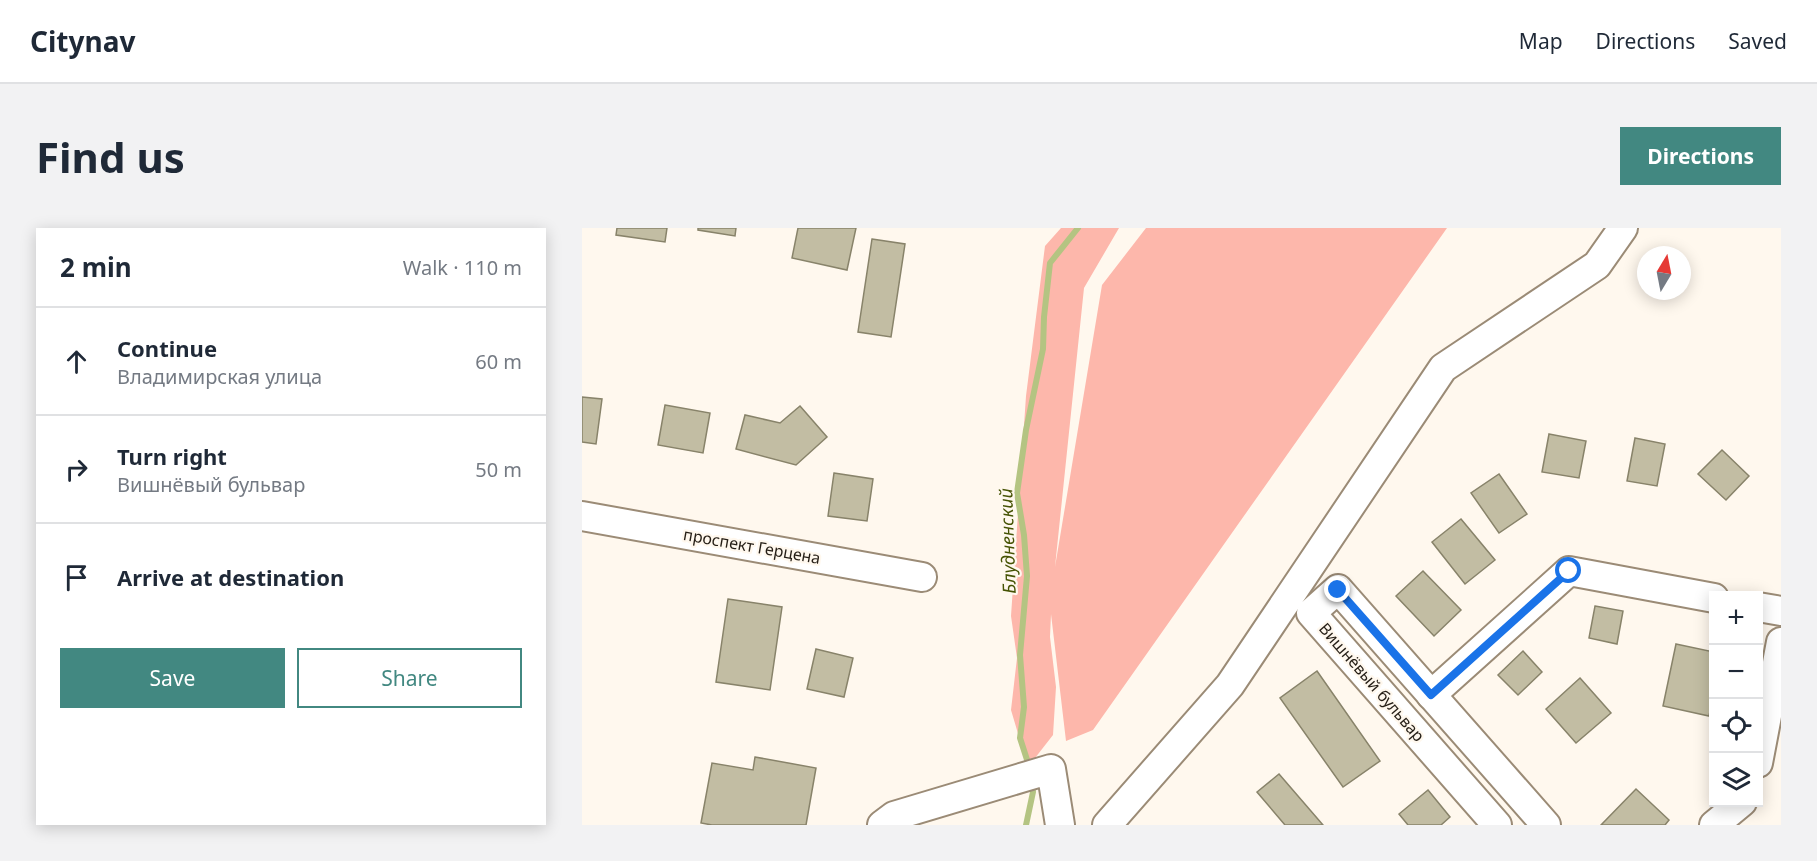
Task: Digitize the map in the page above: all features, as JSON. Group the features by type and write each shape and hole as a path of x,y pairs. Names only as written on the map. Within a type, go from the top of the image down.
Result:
{"street":[{"path":"1107,825 1230,685 1443,368 1597,265 1623,228"},
{"name":"проспект Герцена","path":"582,516 922,577"},
{"path":"1431,695 1569,571 1709,597"},
{"name":"Вишнёвый бульвар","path":"1497,825 1311,613 1338,590 1546,825"},
{"path":"1763,608 1781,611"},
{"path":"1760,753 1781,642"},
{"path":"882,825 894,816 1051,769 1060,825"},
{"path":"1714,825 1736,807"}],"shaded area":[{"path":"1061,228 1119,228 1084,288 1055,567 1102,285 1146,228 1447,228 1093,730 1066,741 1051,614 1050,637 1056,687 1053,735 1028,767 1011,710 1017,658 1011,616 1026,396 1045,246"}],"building":[{"path":"617,228 667,228 665,242 616,235"},
{"path":"698,228 736,228 735,236 698,230"},
{"path":"798,228 856,228 847,270 792,258"},
{"path":"872,239 905,244 891,337 858,332"},
{"path":"582,397 602,399 596,444 582,442"},
{"path":"665,405 710,413 703,453 658,445"},
{"path":"800,406 827,437 796,465 736,449 745,415 780,423"},
{"path":"1549,434 1586,441 1579,478 1542,472"},
{"path":"1635,438 1665,444 1657,486 1627,481"},
{"path":"1722,450 1749,476 1726,500 1698,474"},
{"path":"834,473 873,479 867,521 828,516"},
{"path":"1499,474 1527,514 1499,533 1471,493"},
{"path":"1461,519 1495,560 1465,584 1432,542"},
{"path":"1423,571 1461,610 1434,636 1396,596"},
{"path":"728,599 782,607 770,690 716,682"},
{"path":"1595,606 1623,611 1617,644 1589,638"},
{"path":"1676,644 1709,651 1709,716 1663,706"},
{"path":"816,649 853,658 844,697 807,689"},
{"path":"1523,651 1542,672 1518,695 1498,675"},
{"path":"1317,671 1380,761 1343,787 1280,698"},
{"path":"1580,678 1611,713 1576,743 1546,709"},
{"path":"755,757 816,768 806,825 701,823 712,763 753,770"},
{"path":"1279,774 1323,825 1285,825 1257,792"},
{"path":"1636,789 1669,820 1665,825 1601,825"},
{"path":"1428,790 1450,817 1441,825 1408,825 1399,814"}],"waterway":[{"name":"Блудненский","path":"1030,769 1020,738 1024,707 1020,655 1027,576 1024,535 1017,493 1026,430 1043,349 1050,263 1078,228"},
{"name":"Блудненский","path":"1026,825 1033,792 1032,782"}],"route":[{"path":"1338,590 1431,695 1569,571"}]}
